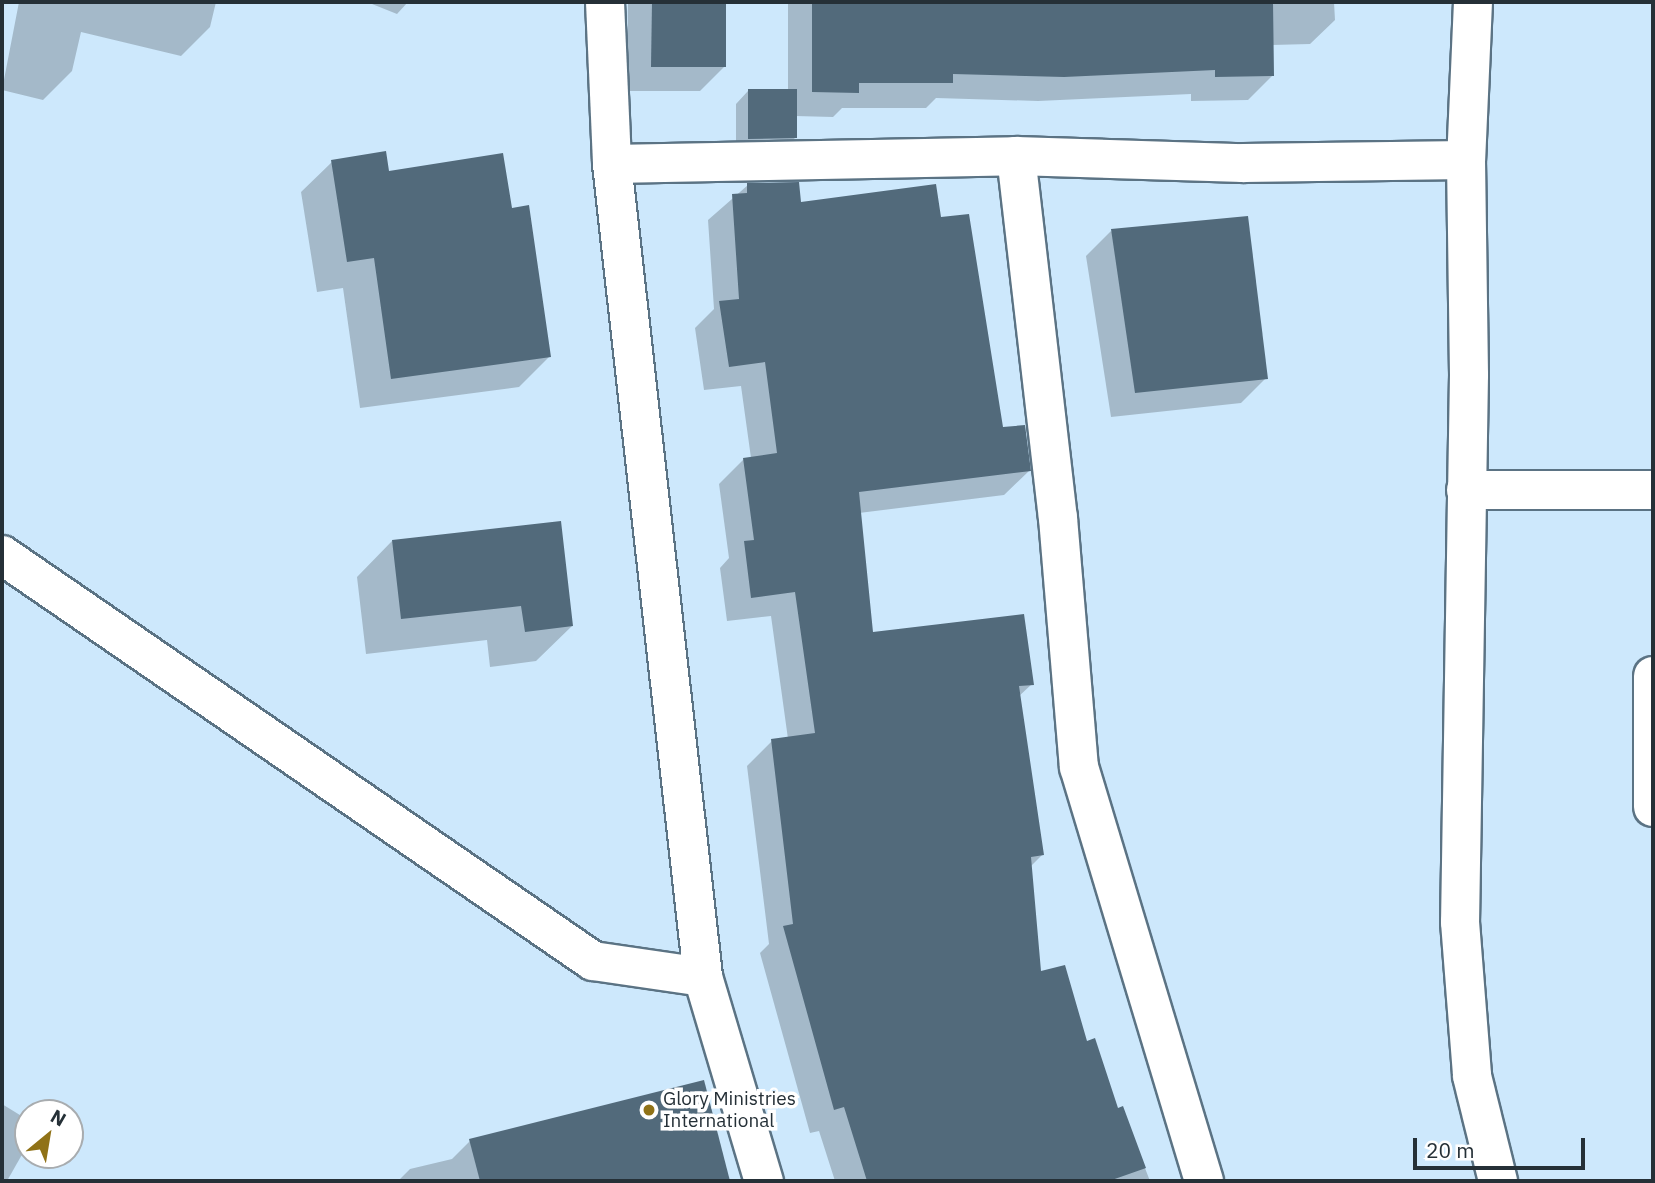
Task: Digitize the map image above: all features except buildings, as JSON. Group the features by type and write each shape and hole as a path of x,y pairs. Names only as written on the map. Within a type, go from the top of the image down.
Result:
{"street":[{"path":"605,2 612,164 703,977 764,1181"},
{"path":"1474,2 1466,160 1466,490 1460,922 1472,1076 1498,1181"},
{"path":"612,164 1016,156 1243,163 1466,160"},
{"path":"1016,156 1058,518 1079,766 1204,1181"},
{"path":"1466,490 1653,489"},
{"path":"2,555 593,961 703,977"},
{"path":"1653,676 1653,807"}],"place":[{"name":"Glory Ministries International","path":"649,1110"}]}
